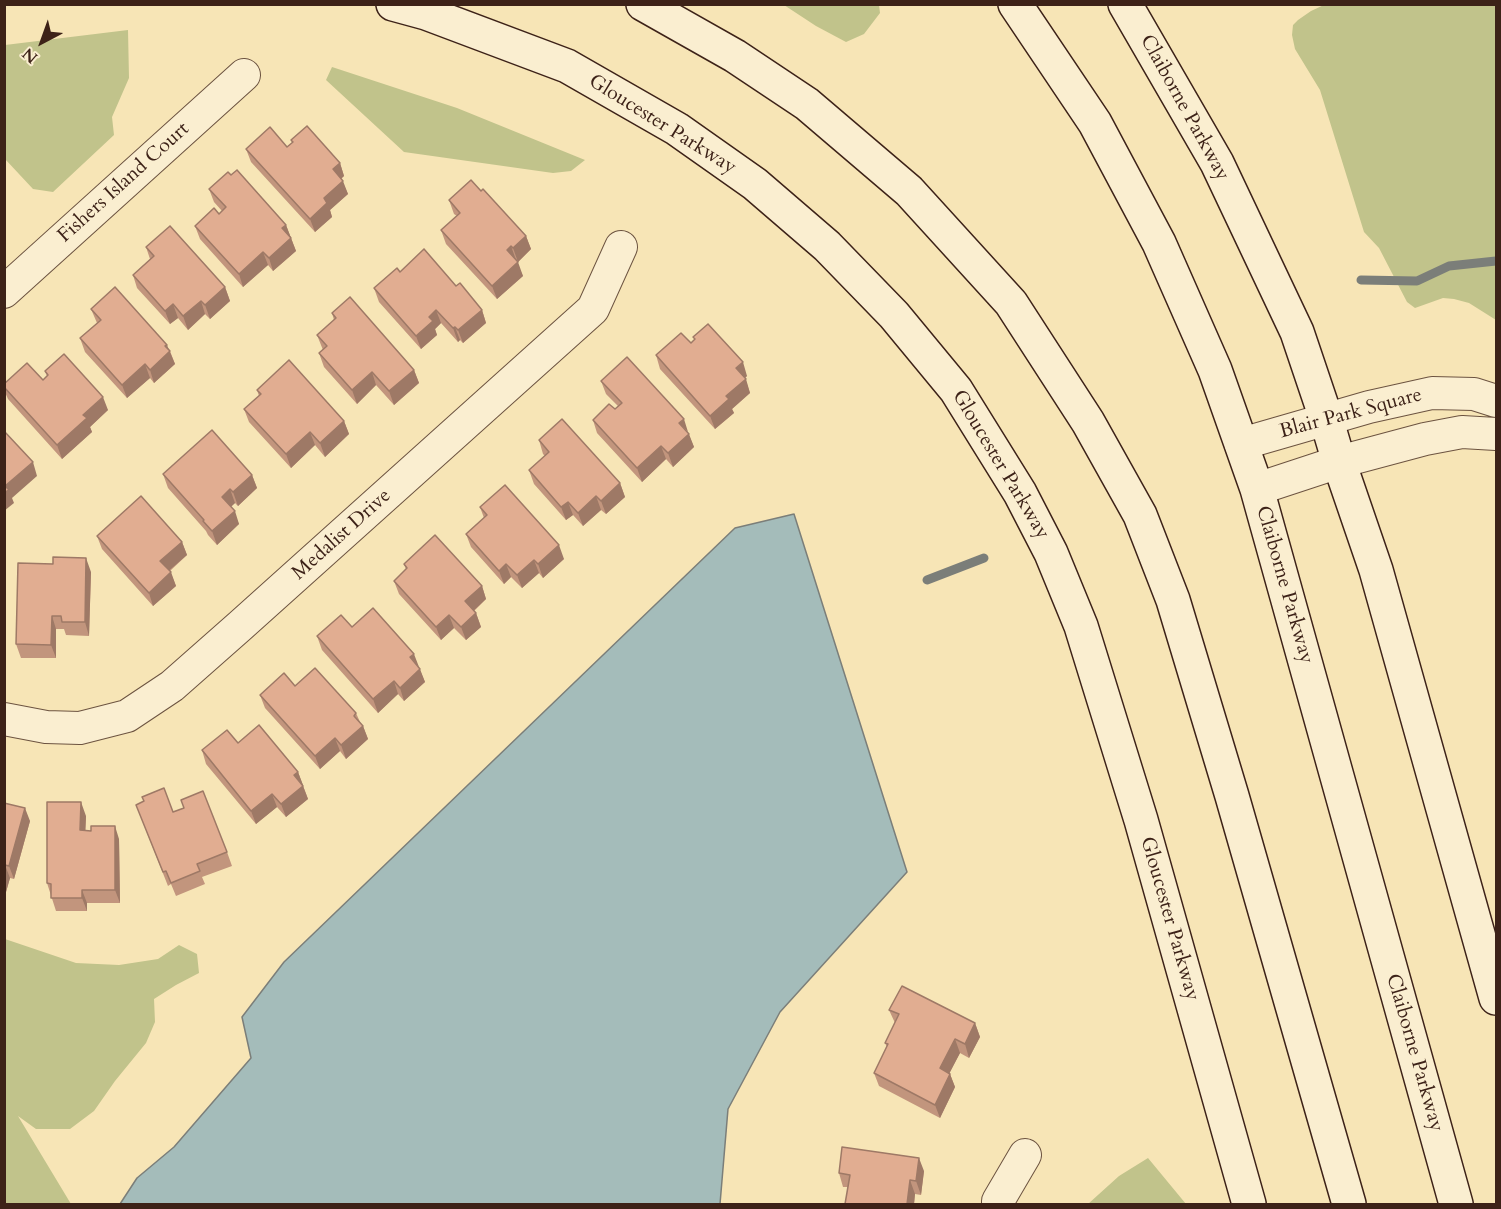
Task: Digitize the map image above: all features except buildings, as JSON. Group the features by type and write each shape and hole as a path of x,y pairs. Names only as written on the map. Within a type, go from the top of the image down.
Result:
{"main road":[{"name":"Gloucester Parkway","path":"393,4 426,13 567,66 677,129 755,184 827,246 894,315 956,390 1020,493 1051,553 1082,626 1141,820 1249,1204"},
{"path":"643,4 735,56 807,104 909,191 1011,303 1088,422 1140,515 1173,600 1349,1204"},
{"name":"Claiborne Parkway","path":"1015,4 1095,123 1159,243 1215,370 1257,489 1456,1204"},
{"name":"Claiborne Parkway","path":"1125,4 1222,173 1297,332 1376,570 1497,998"}],"street":[{"name":"Fishers Island Court","path":"4,292 244,75"},
{"name":"Medalist Drive","path":"4,719 46,727 80,728 127,716 172,686 594,309 621,247"},
{"name":"Blair Park Square","path":"1241,444 1326,418 1432,393 1474,394 1497,401"},
{"path":"1257,489 1339,462 1425,439 1462,432 1497,434"},
{"path":"998,1204 1025,1155"}],"green space":[{"path":"1326,4 1496,5 1496,320 1469,303 1454,299 1443,298 1415,308 1407,302 1379,248 1364,232 1320,90 1295,49 1292,35 1293,25 1298,20"},
{"path":"784,5 879,5 880,13 864,34 846,42"},
{"path":"128,30 129,78 112,117 114,135 53,192 33,189 5,159 5,45"},
{"path":"332,67 457,108 585,160 571,171 553,173 404,152 326,80"},
{"path":"5,939 76,963 119,965 158,959 179,945 197,954 199,973 154,999 155,1022 146,1043 94,1111 70,1129 36,1129 18,1116 71,1204 5,1204"},
{"path":"1148,1158 1186,1204 1088,1204 1119,1176"}],"water":[{"path":"794,514 907,872 780,1012 728,1109 720,1204 120,1204 137,1178 174,1147 251,1058 242,1017 284,962 735,528"}],"waterway":[{"path":"1361,280 1417,281 1449,266 1496,261"},
{"path":"927,580 984,558"}]}
